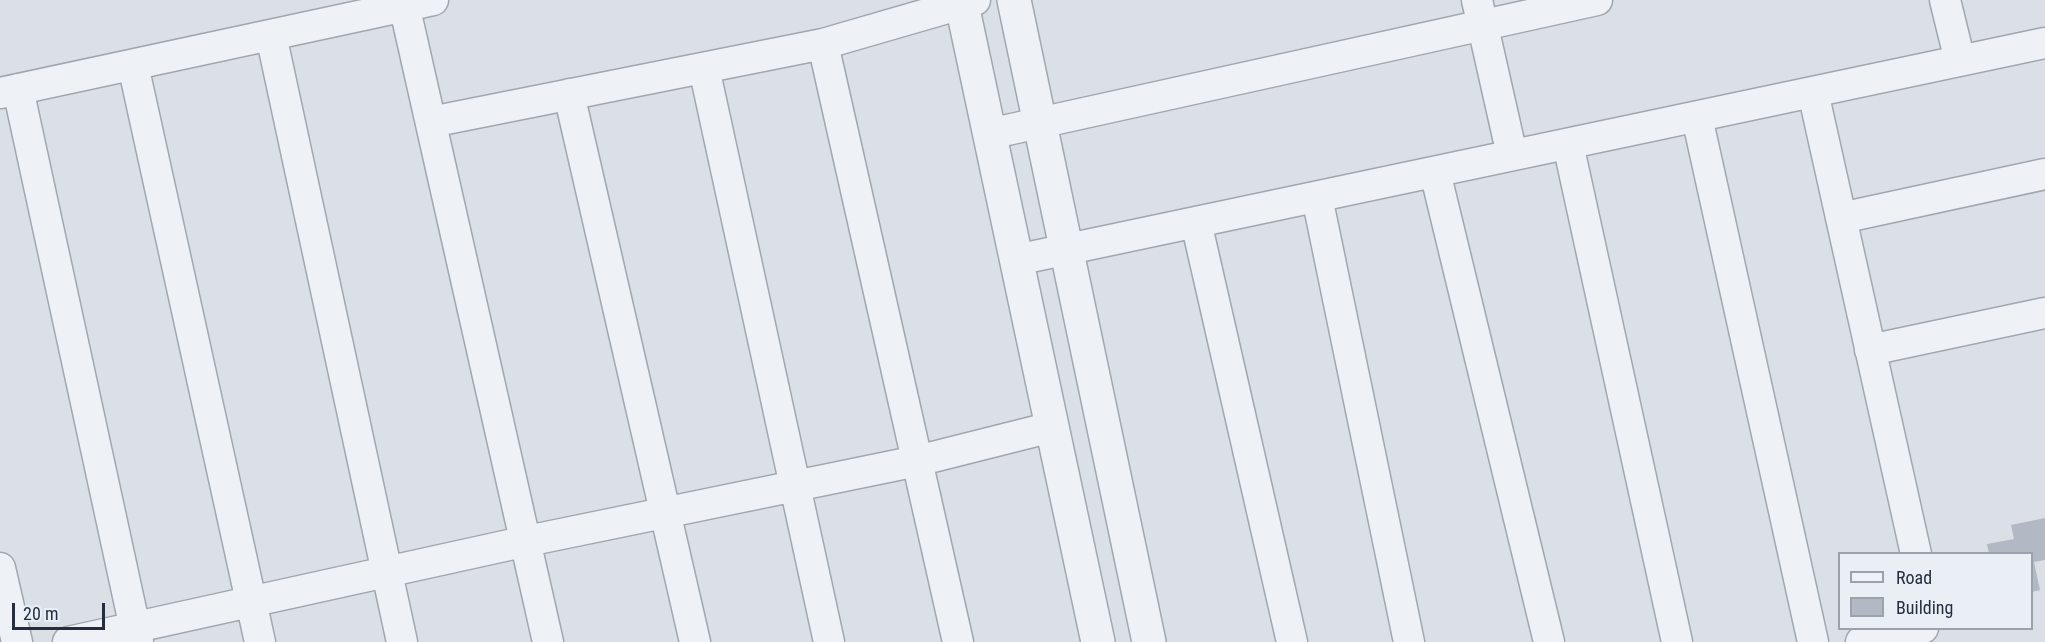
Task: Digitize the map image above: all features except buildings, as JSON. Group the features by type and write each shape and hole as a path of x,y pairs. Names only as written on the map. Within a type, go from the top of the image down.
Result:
{"street":[{"path":"136,635 9,91 272,35 404,3 433,0"},
{"path":"1014,0 1149,642"},
{"path":"989,134 1480,12 1596,0"},
{"path":"1945,0 1960,61"},
{"path":"431,122 823,44 966,1 989,134 1098,642"},
{"path":"404,3 527,540 548,642"},
{"path":"1480,12 1512,155"},
{"path":"272,35 402,642"},
{"path":"1016,260 2045,43"},
{"path":"823,44 958,642"},
{"path":"133,65 260,642"},
{"path":"704,68 829,642"},
{"path":"1813,92 1916,552"},
{"path":"569,94 695,642"},
{"path":"1697,117 1813,642"},
{"path":"1568,144 1677,642"},
{"path":"1435,172 1549,642"},
{"path":"1841,218 2045,174"},
{"path":"1317,197 1409,642"},
{"path":"1196,222 1292,642"},
{"path":"1870,350 2045,313"},
{"path":"68,642 136,635 250,602 527,540 917,461 1052,427"},
{"path":"0,568 17,642"},
{"path":"1861,642 1914,630"}]}
